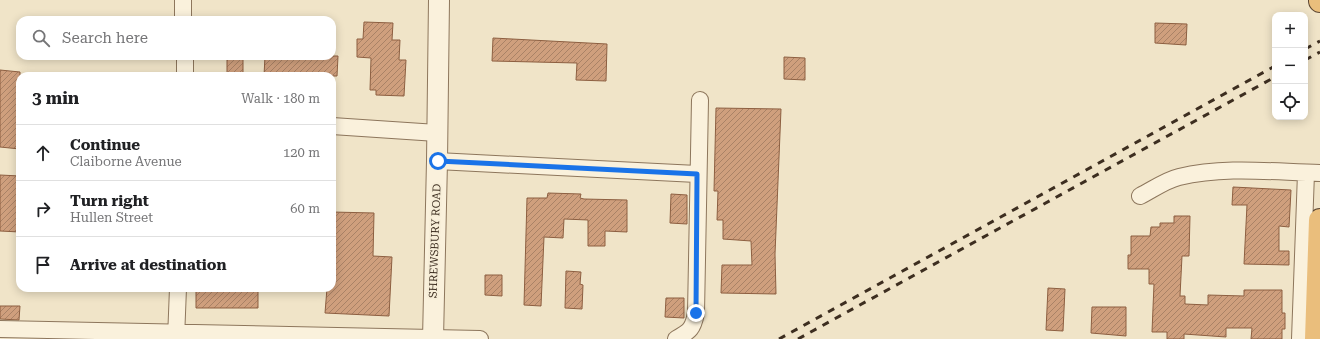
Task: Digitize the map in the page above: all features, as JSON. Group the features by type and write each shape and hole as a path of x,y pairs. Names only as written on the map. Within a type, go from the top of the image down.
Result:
{"highway":[{"path":"1316,339 1320,220"}],"street":[{"path":"183,0 183,16"},
{"name":"SHREWSBURY ROAD","path":"433,339 438,161 439,0"},
{"path":"185,60 185,72"},
{"path":"682,336 694,323 696,313 697,174 700,100"},
{"path":"336,126 437,133"},
{"path":"438,161 697,174"},
{"path":"1140,196 1178,178 1214,172 1252,170 1313,173 1300,339"},
{"path":"176,336 178,292"},
{"path":"0,328 176,336 480,339"}],"building":[{"path":"364,22 393,23 392,40 400,40 399,60 406,60 404,96 376,95 376,90 370,90 371,58 357,57 357,39 363,39"},
{"path":"1155,23 1187,24 1186,45 1155,43"},
{"path":"493,38 607,44 606,81 576,80 577,63 492,61"},
{"path":"336,56 338,56 337,76 336,72 264,72 265,60 336,60"},
{"path":"784,57 805,58 805,80 784,79"},
{"path":"227,60 243,60 243,72 227,72"},
{"path":"0,70 20,72 16,72 16,149 0,147"},
{"path":"716,108 781,109 775,254 776,294 721,293 722,265 752,265 751,241 723,239 723,220 717,220 718,191 714,191"},
{"path":"0,175 16,176 16,232 0,231"},
{"path":"1233,187 1291,190 1289,227 1279,226 1279,251 1289,251 1289,265 1244,264 1247,205 1232,205"},
{"path":"548,193 581,194 580,198 584,199 627,200 627,232 605,231 605,246 588,246 588,220 564,219 563,238 544,237 541,306 524,305 527,198 547,198"},
{"path":"671,194 687,195 687,224 670,223"},
{"path":"336,212 374,213 373,256 392,257 389,316 325,313 327,292 336,292"},
{"path":"1174,216 1190,216 1189,256 1182,256 1180,296 1185,296 1185,304 1208,305 1208,295 1244,296 1244,290 1282,290 1282,313 1285,313 1285,329 1282,329 1282,339 1251,339 1252,328 1226,328 1226,337 1184,334 1184,339 1167,339 1167,332 1152,332 1154,284 1149,284 1149,269 1128,269 1128,255 1131,255 1131,236 1150,236 1151,227 1160,227 1160,223 1174,223"},
{"path":"566,271 581,272 580,284 583,285 582,309 565,308"},
{"path":"485,275 502,275 502,296 485,295"},
{"path":"1048,288 1065,289 1063,331 1046,330"},
{"path":"196,292 258,292 258,308 196,308"},
{"path":"666,298 684,298 684,318 665,317"},
{"path":"0,306 20,306 19,320 0,319"},
{"path":"1092,307 1126,307 1126,336 1091,333"}],"railway":[{"path":"1307,48 1320,41"},
{"path":"1308,58 1320,52"},
{"path":"779,339 1272,68"},
{"path":"798,339 1272,79"}],"route":[{"path":"438,161 697,174 696,313"}]}
